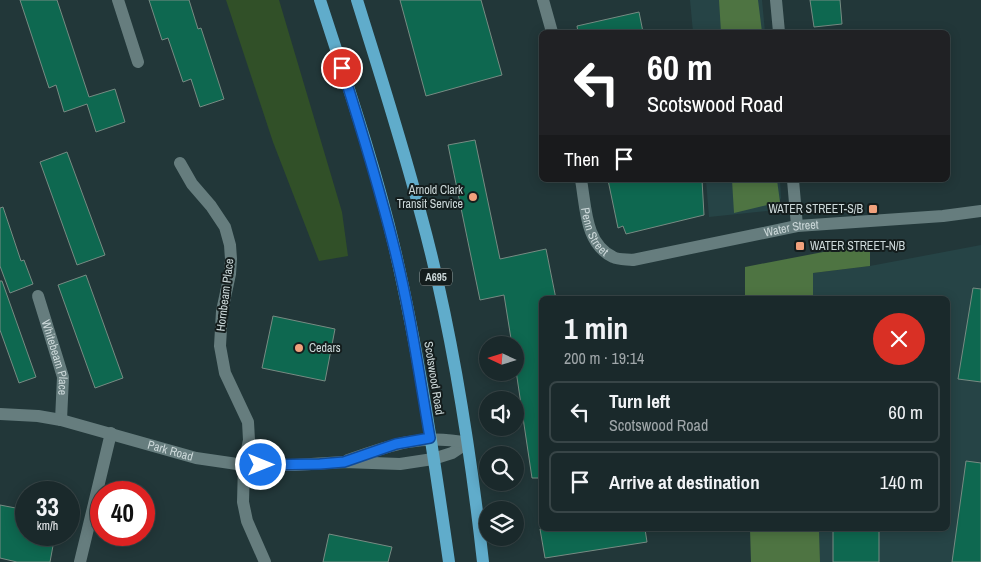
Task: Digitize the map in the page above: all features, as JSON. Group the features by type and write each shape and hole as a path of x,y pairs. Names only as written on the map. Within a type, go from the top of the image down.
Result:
{"main road":[{"name":"Scotswood Road","path":"320,0 368,152 394,248 412,330 449,562"},
{"name":"Scotswood Road","path":"357,0 421,215 452,357 467,443 483,562"}],"street":[{"path":"118,0 138,62"},
{"path":"543,0 551,30"},
{"path":"776,0 779,30"},
{"name":"Hornbeam Place","path":"180,163 192,184 225,226 230,245 230,274 222,311 220,346 225,372 248,422 249,440 244,466 243,502 245,513 265,562"},
{"name":"Penn Street","path":"582,182 589,225 595,240 604,251 615,258 633,260"},
{"path":"792,182 797,226"},
{"name":"Water Street","path":"633,260 797,226 943,216 981,211"},
{"name":"Whitebeam Place","path":"38,296 64,377 61,420"},
{"name":"Park Road","path":"0,414 38,416 61,420 196,458 244,466 344,462 400,464 433,459 452,453 467,443"},
{"path":"80,562 111,433"},
{"name":"Park Road","path":"344,462 396,444 430,438 467,443"}],"shaded area":[{"path":"690,0 762,0 765,30 693,30"},
{"path":"706,182 780,182 781,198 775,210 709,217"},
{"path":"981,245 981,562 820,562 819,531 950,531 950,296 813,296 813,273 870,266"}],"green space":[{"path":"226,0 279,0 342,212 348,256 319,261 273,142"},
{"path":"719,0 758,0 762,30 721,30"},
{"path":"732,182 777,182 780,202 734,213"},
{"path":"870,243 870,266 813,273 813,296 745,296 745,267"},
{"path":"750,531 819,531 820,562 751,562"}],"building":[{"path":"20,0 57,0 89,97 115,89 125,122 96,132 87,104 64,112 56,85 49,88"},
{"path":"149,0 189,0 198,29 201,28 224,99 200,107 191,79 183,82 168,38 162,40"},
{"path":"400,0 481,0 502,75 426,96"},
{"path":"810,0 840,0 842,24 814,27"},
{"path":"639,12 643,30 578,30 577,26"},
{"name":"Arnold Clark Transit Service","path":"475,140 500,259 546,249 555,296 539,296 539,478 532,478 524,424 524,391 519,391 518,381 524,381 524,336 511,336 504,295 480,300 448,145"},
{"path":"67,152 105,255 77,265 40,162"},
{"path":"608,182 702,182 704,215 626,234 623,226 618,228"},
{"path":"3,207 21,261 24,260 33,284 10,293 0,266 0,208"},
{"path":"86,275 123,378 95,388 58,285"},
{"path":"0,281 2,281 36,377 19,383 0,330"},
{"path":"973,288 981,289 981,382 958,379"},
{"name":"Cedars","path":"273,316 335,329 325,381 262,368"},
{"path":"966,461 981,463 981,562 952,562"},
{"path":"0,505 15,508 15,546 53,546 50,562 17,562 0,558"},
{"path":"540,531 645,531 647,542 545,558"},
{"path":"833,531 879,531 879,562 833,562"},
{"path":"329,534 392,547 388,562 323,562"}],"place":[{"name":"Arnold Clark Transit Service","path":"473,197"},
{"name":"WATER STREET-S/B","path":"873,209"},
{"name":"WATER STREET-N/B","path":"800,246"},
{"name":"Cedars","path":"299,348"}],"route":[{"path":"261,465 344,462 380,448 430,438 412,330 394,248 368,152 342,68"}]}
